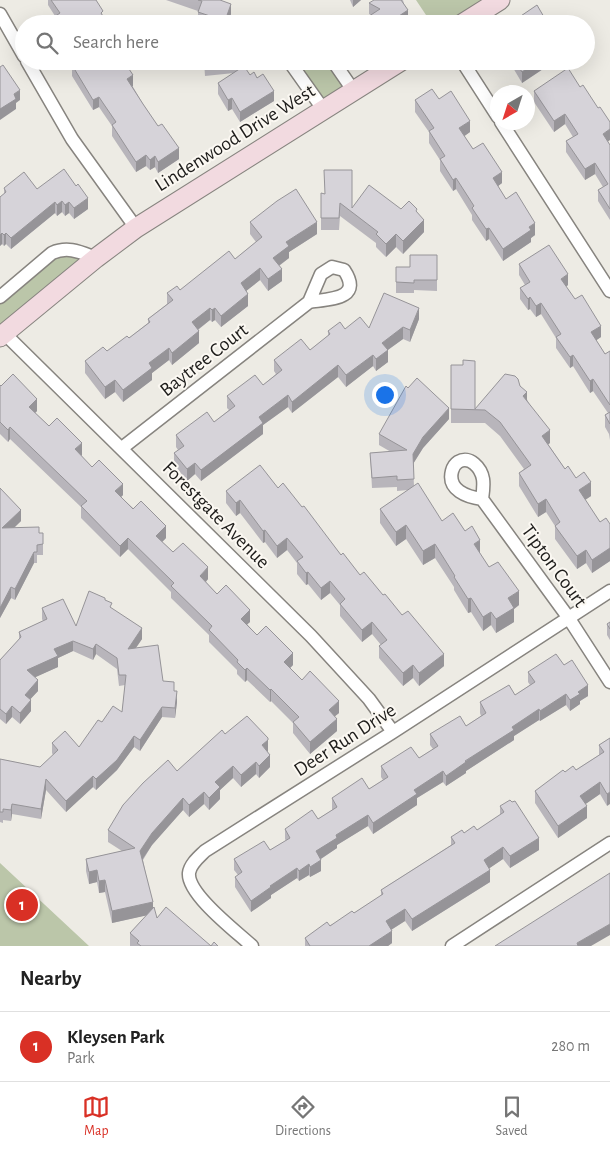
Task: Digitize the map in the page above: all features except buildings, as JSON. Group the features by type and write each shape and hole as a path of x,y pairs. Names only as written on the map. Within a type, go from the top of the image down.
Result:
{"street":[{"path":"476,15 500,0"},
{"path":"0,14 4,32 15,45"},
{"path":"32,70 72,140 136,228"},
{"path":"295,70 323,109"},
{"path":"339,70 353,90"},
{"name":"Lindenwood Drive West","path":"2,335 96,258 136,228 386,70"},
{"path":"468,70 490,104"},
{"path":"506,130 610,291"},
{"path":"0,297 52,253 61,249 73,249 96,258"},
{"name":"Baytree Court","path":"122,448 309,302"},
{"name":"Forestgate Avenue","path":"2,335 122,448 311,636 369,699 393,732"},
{"name":"Tipton Court","path":"482,499 568,617 610,682"},
{"name":"Deer Run Drive","path":"252,946 202,900 191,886 189,872 196,860 206,851 610,591"},
{"path":"452,946 610,843"}],"green space":[{"path":"416,0 500,0 476,15 426,15"},
{"path":"295,70 339,70 353,90 323,109"},
{"path":"52,253 96,258 0,337 0,297"},
{"path":"0,863 89,946 0,946"}],"place":[{"name":"Kleysen Park","path":"22,905"}]}
